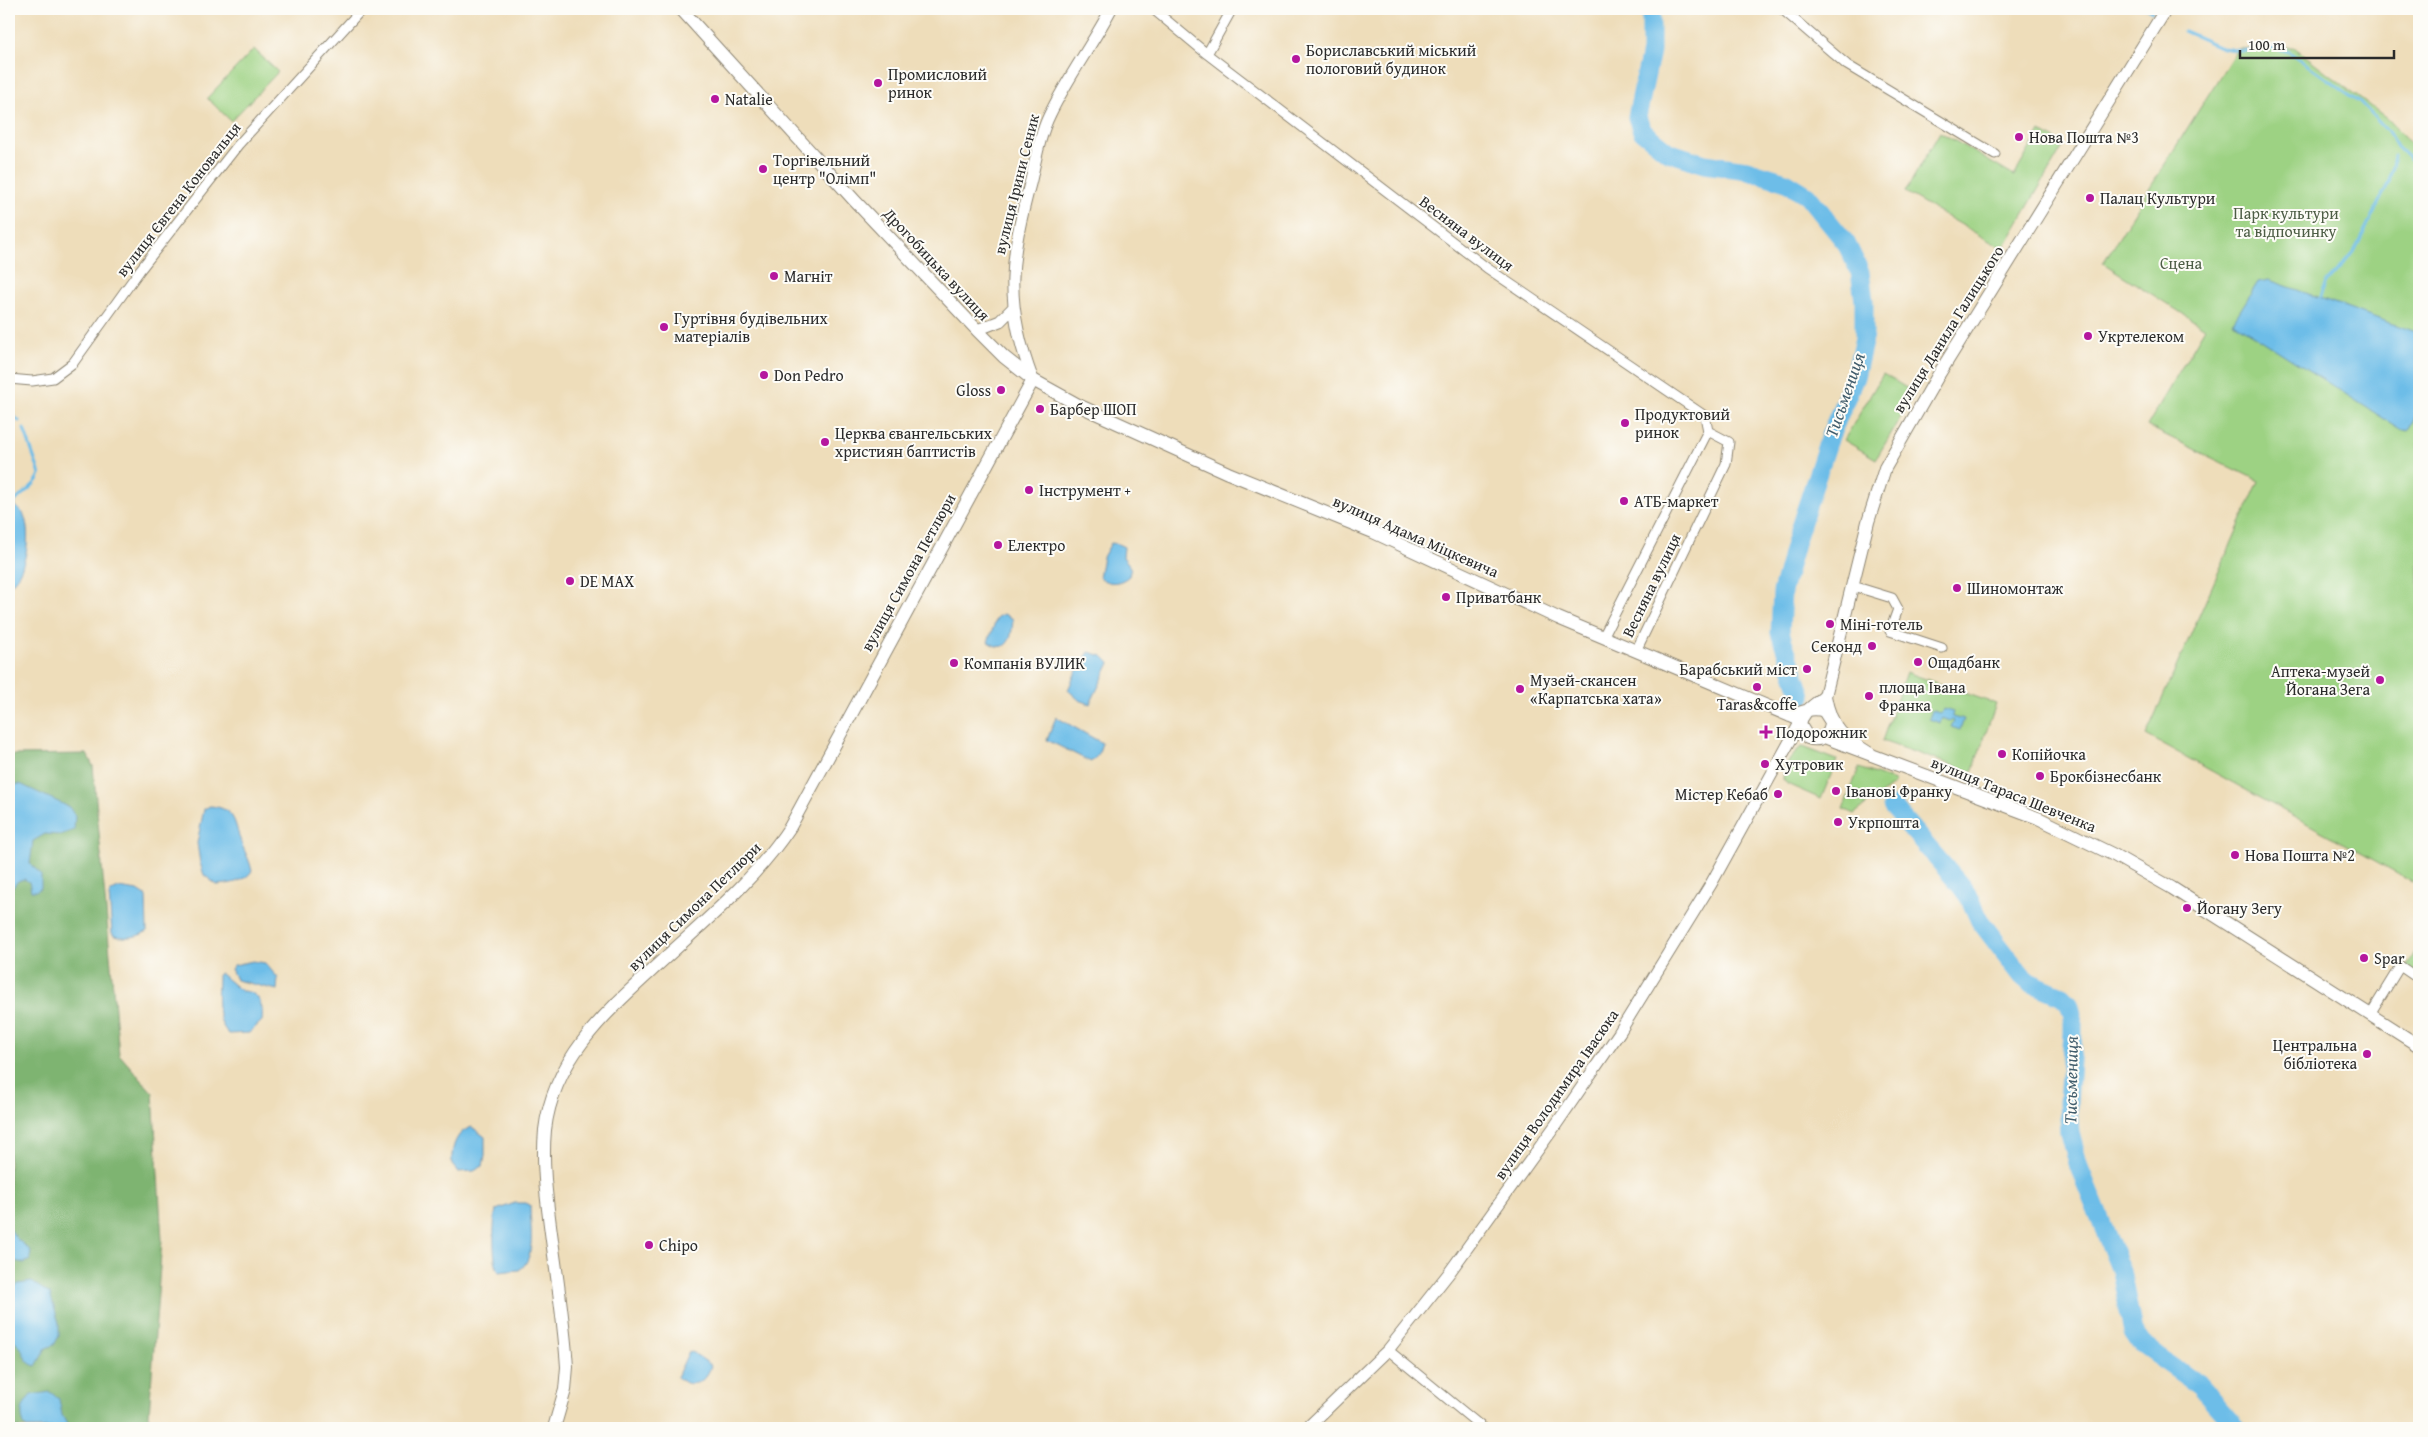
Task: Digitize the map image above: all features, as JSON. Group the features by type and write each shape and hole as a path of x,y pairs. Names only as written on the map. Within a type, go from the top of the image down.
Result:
{"main road":[{"name":"Дрогобицька вулиця","path":"682,9 854,200 977,330 1004,357 1032,380"},
{"name":"вулиця Данила Галицького","path":"1826,696 1868,522 1885,468 1939,374 2166,9"},
{"name":"вулиця Адама Міцкевича","path":"1032,380 1080,406 1176,450 1373,532 1604,637 1797,720"},
{"name":"вулиця Симона Петлюри","path":"554,1428 565,1390 567,1368 548,1204 544,1151 549,1110 561,1076 577,1047 600,1018 747,881 773,853 790,827 1032,380"},
{"path":"1826,696 1831,727 1824,737 1816,740 1808,738 1802,732 1797,720 1826,696"},
{"path":"1810,710 1824,711 1847,740 1872,755"},
{"path":"1824,737 1872,755"},
{"name":"вулиця Тараса Шевченка","path":"1872,755 2052,824 2114,855 2188,898 2419,1046"}],"street":[{"name":"вулиця Євгена Коновальця","path":"9,379 32,381 53,378 73,364 140,270 238,145 362,9"},
{"name":"вулиця Ірини Сеник","path":"1032,380 1023,354 1013,308 1012,263 1020,219 1049,116 1111,9"},
{"name":"Весняна вулиця","path":"1153,9 1207,54 1487,268 1705,416 1708,431 1604,637"},
{"path":"1207,54 1232,9"},
{"path":"1782,9 1848,65 1995,154"},
{"path":"977,330 1000,321 1013,308"},
{"name":"Весняна вулиця","path":"1636,651 1726,464 1729,442 1708,431"},
{"path":"1853,586 1892,598 1898,609 1890,631 1942,648"},
{"path":"1788,746 1797,720"},
{"path":"1788,746 1808,738"},
{"name":"вулиця Володимира Івасюка","path":"1307,1428 1388,1350 1449,1273 1619,1033 1711,884 1788,746"},
{"path":"2370,1014 2400,966 2419,979"},
{"path":"1388,1350 1483,1428"}],"green space":[{"name":"Парк культури та відпочинку","path":"2294,47 2389,120 2419,153 2419,885 2146,735 2259,481 2147,426 2205,328 2103,263 2237,49"},
{"path":"254,49 278,72 231,121 207,98"},
{"path":"2040,131 2064,145 2003,249 1905,192 1940,132 2014,176"},
{"path":"1883,374 1915,393 1876,459 1844,440"},
{"path":"1906,672 1996,704 1972,772 1882,741"},
{"path":"1803,747 1837,760 1821,799 1787,784 1783,779 1789,760"},
{"path":"87,754 93,766 119,1054 153,1093 162,1240 148,1428 9,1428 9,755"},
{"path":"1859,768 1894,781 1894,784 1854,814 1843,809"},
{"path":"2419,946 2419,982 2404,973"}],"water":[{"path":"2269,280 2419,333 2419,410 2408,431 2400,429 2233,322 2258,282"},
{"path":"9,504 13,504 24,515 27,543 26,554 20,572 9,586"},
{"path":"1111,543 1124,547 1123,557 1131,567 1129,576 1122,581 1110,582 1099,577 1103,557"},
{"path":"1004,614 1013,619 1012,631 1005,645 995,646 988,642 997,617"},
{"path":"1089,652 1103,656 1110,663 1090,704 1079,700 1068,690 1075,674"},
{"path":"1943,709 1953,712 1952,716 1964,719 1960,730 1951,727 1954,720 1952,719 1950,721 1942,718 1940,723 1929,719 1932,710 1941,714"},
{"path":"1056,717 1102,743 1098,755 1091,762 1047,740"},
{"path":"20,784 69,807 75,816 74,830 60,835 45,834 33,841 30,864 41,874 41,888 31,891 29,882 24,879 18,881 9,892 9,786"},
{"path":"210,806 225,810 233,818 250,864 252,871 249,875 236,882 217,885 204,875 197,843 204,809"},
{"path":"118,888 138,891 146,896 147,931 136,936 114,936 112,933 109,895"},
{"path":"253,961 265,963 278,978 277,990 236,980 231,969 234,965"},
{"path":"220,973 241,991 252,993 256,996 261,1004 262,1021 249,1033 229,1034 224,1028 218,1006 218,974"},
{"path":"472,1127 485,1137 483,1166 474,1171 458,1172 452,1165 453,1147 458,1137 466,1129"},
{"path":"515,1203 530,1205 530,1250 525,1265 519,1270 499,1272 494,1251 496,1210"},
{"path":"9,1227 16,1238 31,1251 30,1260 24,1263 9,1260"},
{"path":"32,1282 50,1294 59,1323 59,1336 54,1345 46,1348 36,1366 28,1362 21,1348 11,1336 8,1320 9,1292 18,1284"},
{"path":"692,1352 711,1365 702,1380 692,1384 682,1381 677,1377 688,1353"},
{"path":"50,1392 59,1399 62,1415 69,1428 26,1428 22,1419 22,1411 28,1399 31,1395"}],"waterway":[{"name":"Тисьмениця","path":"1651,9 1651,51 1637,117 1642,131 1668,152 1705,164 1747,170 1786,182 1807,195 1846,243 1860,272 1864,301 1864,338 1855,377 1830,436 1795,543 1782,592 1780,633 1802,696"},
{"path":"2147,9 2152,12"},
{"path":"2184,31 2223,48 2241,51 2275,48 2289,52 2360,102 2389,133 2397,147 2419,168"},
{"path":"2319,299 2326,283 2354,252 2389,182 2394,156"},
{"path":"9,413 19,421"},
{"path":"13,504 32,486 40,474 24,429"},
{"name":"Тисьмениця","path":"1892,806 1960,885 1969,897 1980,921 2022,976 2029,982 2062,996 2069,1003 2073,1017 2068,1103 2070,1133 2079,1167 2121,1271 2133,1332 2142,1345 2200,1386 2237,1428"}],"place":[{"name":"Бориславський міський пологовий будинок","path":"1296,59"},
{"name":"Промисловий ринок","path":"878,83"},
{"name":"Natalie","path":"715,99"},
{"name":"Нова Пошта №3","path":"2019,137"},
{"name":"Торгівельний центр \"Олімп\"","path":"763,169"},
{"name":"Палац Культури","path":"2090,198"},
{"name":"Магніт","path":"774,276"},
{"name":"Гуртівня будівельних матеріалів","path":"664,327"},
{"name":"Укртелеком","path":"2088,336"},
{"name":"Don Pedro","path":"764,375"},
{"name":"Gloss","path":"1001,390"},
{"name":"Барбер ШОП","path":"1040,409"},
{"name":"Продуктовий ринок","path":"1625,423"},
{"name":"Церква євангельських християн баптистів","path":"825,442"},
{"name":"Інструмент +","path":"1029,490"},
{"name":"АТБ-маркет","path":"1624,501"},
{"name":"Електро","path":"998,545"},
{"name":"DE MAX","path":"570,581"},
{"name":"Шиномонтаж","path":"1957,588"},
{"name":"Приватбанк","path":"1446,597"},
{"name":"Міні-готель","path":"1830,624"},
{"name":"Секонд","path":"1872,646"},
{"name":"Ощадбанк","path":"1918,662"},
{"name":"Компанія ВУЛИК","path":"954,663"},
{"name":"Барабський міст","path":"1807,669"},
{"name":"Аптека-музей Йогана Зега","path":"2380,680"},
{"name":"Taras&coffe","path":"1757,687"},
{"name":"Музей-скансен «Карпатська хата»","path":"1520,689"},
{"name":"площа Івана Франка","path":"1869,696"},
{"name":"Подорожник","path":"1766,732"},
{"name":"Копійочка","path":"2002,754"},
{"name":"Хутровик","path":"1765,764"},
{"name":"Брокбізнесбанк","path":"2040,776"},
{"name":"Іванові Франку","path":"1836,791"},
{"name":"Містер Кебаб","path":"1778,794"},
{"name":"Укрпошта","path":"1838,822"},
{"name":"Нова Пошта №2","path":"2235,855"},
{"name":"Йогану Зегу","path":"2187,908"},
{"name":"Spar","path":"2364,958"},
{"name":"Центральна бібліотека","path":"2367,1054"},
{"name":"Chipo","path":"649,1245"}],"park label":[{"name":"Сцена","path":"2181,263"}]}
